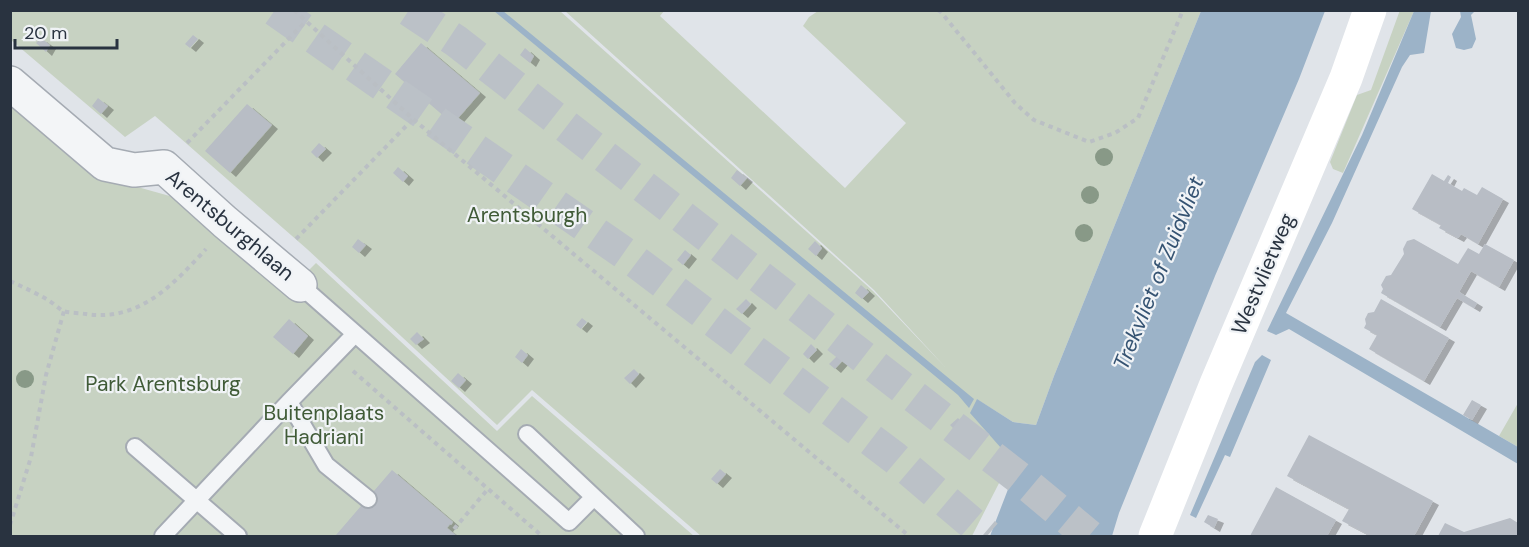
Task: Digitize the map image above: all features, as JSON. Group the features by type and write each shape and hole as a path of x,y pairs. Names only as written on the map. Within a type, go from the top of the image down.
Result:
{"street":[{"name":"Westvlietweg","path":"1155,537 1216,384 1346,78 1370,10"},
{"name":"Arentsburghlaan","path":"10,83 105,164 134,170 164,167 300,285"}],"lane":[{"path":"300,285 569,522 594,497"},
{"path":"163,537 355,334"},
{"path":"289,402 326,465 368,498"},
{"path":"527,434 636,537"},
{"path":"135,447 238,537"}],"path":[{"path":"294,10 413,119 909,537"},
{"path":"940,11 949,10"},
{"path":"940,11 1015,103 1034,120 1089,142 1115,133 1138,118 1183,10"},
{"path":"164,167 306,21"},
{"path":"274,263 413,119"},
{"path":"10,281 64,311 90,315 115,315 135,309 150,301 180,276 212,242 225,222"},
{"path":"10,525 31,457 46,375 64,311"},
{"path":"334,355 542,537"},
{"path":"454,529 488,489"}],"green space":[{"path":"1400,10 1414,11 1343,173 1333,169 1330,162 1357,95 1371,90"},
{"name":"Arentsburgh","path":"11,11 560,11 873,291 947,369 874,290 565,11 664,11 660,16 845,188 906,123 803,26 809,17 818,11 1201,11 1036,425 1013,422 978,400 1019,444 972,536 701,536 532,390 497,425 307,249 155,116 125,137 11,40"},
{"name":"Park Arentsburg","path":"11,99 134,186 184,200 308,271 316,263 497,431 532,396 694,536 11,536"},
{"path":"1518,403 1518,447 1499,436"}],"water":[{"path":"494,11 503,11 974,399 969,408 958,395"},
{"name":"Trekvliet of Zuidvliet","path":"1201,11 1325,11 1299,79 1215,276 1119,513 1112,536 990,536 1017,466 970,413 977,399 1013,422 1036,425"},
{"path":"1414,11 1431,11 1424,53 1410,55 1402,67 1332,223 1286,313 1518,447 1518,464 1289,329 1276,335 1267,331 1362,135"},
{"path":"1460,11 1475,11 1471,15 1476,39 1472,48 1464,50 1456,48 1452,34 1461,17"},
{"path":"1262,355 1271,360 1230,457 1225,455 1196,518 1190,515 1255,362"}],"building":[{"path":"193,35 198,39 190,48 185,44"},
{"path":"41,38 50,45 46,52 36,43"},
{"path":"421,43 480,93 453,124 395,74"},
{"path":"525,48 534,56 530,63 520,55"},
{"path":"98,98 108,106 101,114 92,106"},
{"path":"247,104 272,125 230,173 205,151"},
{"path":"578,118 584,123 575,133 570,128"},
{"path":"319,143 326,149 317,158 311,152"},
{"path":"398,167 408,176 403,182 393,173"},
{"path":"737,170 747,178 740,186 731,178"},
{"path":"1432,174 1444,181 1448,175 1451,177 1448,183 1462,191 1464,188 1477,195 1482,187 1503,199 1478,244 1461,234 1458,238 1439,228 1441,225 1412,209"},
{"path":"358,239 366,245 359,253 352,247"},
{"path":"1414,239 1458,264 1468,248 1479,254 1485,244 1514,260 1499,287 1471,271 1459,292 1477,303 1474,308 1457,298 1440,327 1381,293 1383,289 1381,285 1386,276 1391,275 1404,254 1403,249 1407,241"},
{"path":"815,241 822,248 816,256 808,249"},
{"path":"685,250 691,255 683,265 677,260"},
{"path":"861,285 869,292 862,299 855,293"},
{"path":"746,299 751,304 742,314 736,309"},
{"path":"1381,299 1449,338 1424,381 1369,349 1377,335 1364,328 1365,319 1368,313 1374,312"},
{"path":"582,318 587,322 581,329 576,325"},
{"path":"289,319 308,336 293,354 273,337"},
{"path":"417,332 424,339 416,345 410,339"},
{"path":"811,344 817,350 808,359 803,354"},
{"path":"521,349 528,355 522,363 515,357"},
{"path":"838,355 843,360 835,369 829,364"},
{"path":"634,369 639,374 630,384 624,378"},
{"path":"458,373 466,380 459,388 451,381"},
{"path":"1472,400 1481,405 1472,420 1463,415"},
{"path":"958,418 965,426 957,432 950,425"},
{"path":"1309,435 1433,501 1414,536 1371,536 1342,521 1349,509 1287,476"},
{"path":"720,469 726,474 717,484 711,479"},
{"path":"392,470 453,522 447,528 457,536 336,535"},
{"path":"921,471 929,477 925,481 918,474"},
{"path":"1276,487 1336,520 1327,536 1250,536"},
{"path":"1208,515 1218,519 1214,528 1204,522"},
{"path":"1510,518 1518,523 1518,536 1438,536 1445,523 1464,532"}],"tunnel":[{"path":"275,10 627,255 895,458 987,536"},
{"path":"409,10 456,41 1023,481 1089,536"}],"park label":[{"name":"Buitenplaats Hadriani","path":"324,425"}]}
